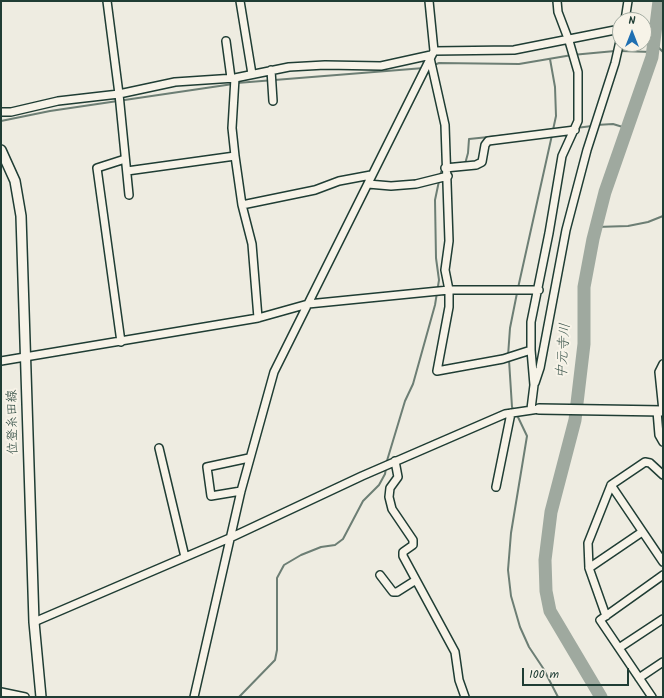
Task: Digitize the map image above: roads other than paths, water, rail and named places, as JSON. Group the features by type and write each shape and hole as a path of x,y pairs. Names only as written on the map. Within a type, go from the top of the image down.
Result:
{"main road":[{"name":"位登糸田線","path":"1,150 15,181 21,216 27,357 27,426 34,622 41,697"},
{"path":"535,409 661,411"}],"street":[{"path":"107,1 119,94 129,195"},
{"path":"240,1 252,74"},
{"path":"429,1 432,55 445,125 445,168 448,176 449,241 445,270 450,290 449,307 437,372 503,359 531,350"},
{"path":"34,622 232,537 395,461 511,413 535,409 531,350 531,322 539,290 562,156 578,121 578,72 570,41 558,12 557,1"},
{"path":"626,12 628,1"},
{"path":"1,112 11,112 58,101 119,94 175,82 233,78 289,67 325,65 387,65 432,55 514,50 570,41 612,31"},
{"path":"226,41 233,78 232,128 235,156 242,205 252,244 258,318"},
{"path":"534,385 540,368 568,222 586,150 618,52"},
{"path":"194,697 249,458 274,372 432,55"},
{"path":"271,70 273,101"},
{"path":"445,168 476,165 482,162 485,145 488,141 575,130"},
{"path":"126,171 235,156"},
{"path":"121,342 97,168 125,159"},
{"path":"242,205 315,190 339,181 371,175"},
{"path":"368,184 391,186 416,184 448,176"},
{"path":"1,361 258,318 308,304 450,290 539,290"},
{"path":"663,364 659,372 661,411 659,435 663,442"},
{"path":"496,487 511,413"},
{"path":"159,448 185,557"},
{"path":"241,492 211,496 207,467 249,458"},
{"path":"395,461 398,477 390,488 388,497 392,509 413,540 413,545 403,552 403,556 455,652 459,680 465,697"},
{"path":"606,616 589,568 588,543 611,485 645,462 650,463 663,475"},
{"path":"611,485 663,562"},
{"path":"589,568 642,532"},
{"path":"380,575 393,592 397,592 416,580"},
{"path":"652,697 600,620 663,575"},
{"path":"619,648 663,619"},
{"path":"639,678 663,662"},
{"path":"1,692 25,697"}],"waterway":[{"name":"中元寺川","path":"601,697 550,611 546,591 545,560 551,512 575,420 584,344 584,287 593,239 605,192 652,57 659,1"},
{"path":"653,42 663,52"},
{"path":"434,65 439,63 519,64 572,55 612,51"},
{"path":"550,59 555,87 556,116 553,130"},
{"path":"237,83 424,68"},
{"path":"1,121 50,111 233,84"},
{"path":"596,125 613,124 626,128"},
{"path":"576,128 592,126"},
{"path":"465,164 468,153 469,139 508,135"},
{"path":"518,288 552,135"},
{"path":"440,177 441,172 446,170"},
{"path":"386,464 405,401 413,384 435,305 439,280 436,258 435,200 439,181"},
{"path":"596,227 628,226 648,222 663,216"},
{"path":"508,356 510,328 517,293"},
{"path":"509,360 512,407 514,411"},
{"path":"517,415 527,436 511,533 508,570 511,596 520,627 529,647 543,668 558,697"},
{"path":"239,697 275,660 277,650 277,578 284,565 301,555 321,547 335,545 343,539 363,501 379,485 385,474 386,468"}]}
